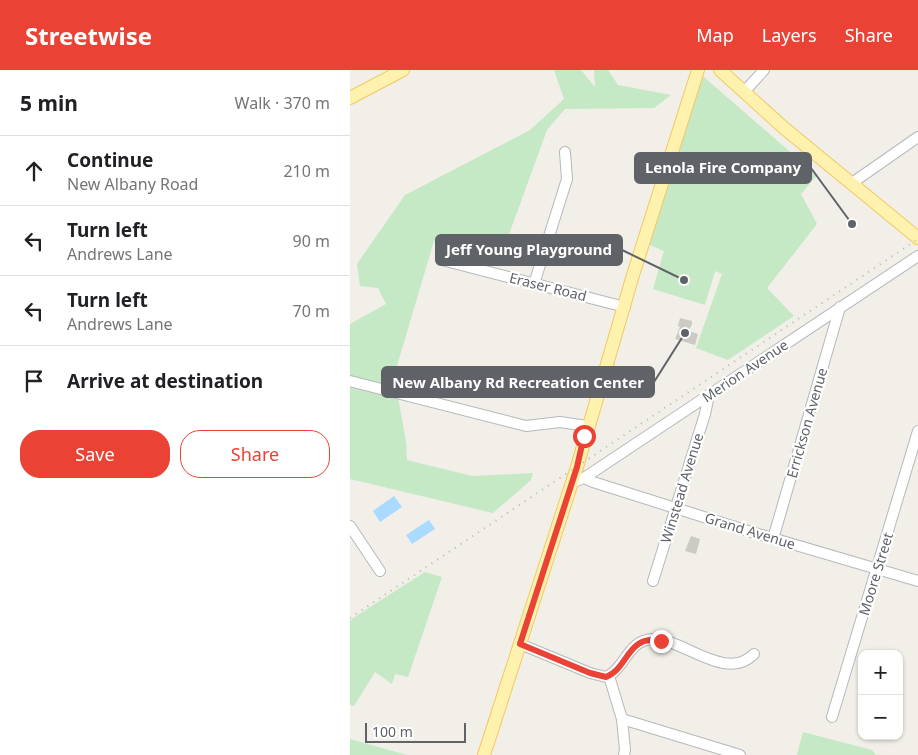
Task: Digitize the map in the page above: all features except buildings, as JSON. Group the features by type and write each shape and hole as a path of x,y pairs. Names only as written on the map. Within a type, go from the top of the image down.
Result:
{"main road":[{"path":"350,98 403,70"},
{"path":"484,755 571,483 677,133 698,70"},
{"path":"720,70 784,128 918,238"}],"street":[{"path":"744,92 764,70"},
{"path":"852,183 918,137"},
{"path":"534,284 567,179 566,152"},
{"name":"Merion Avenue","path":"571,483 584,478 918,256"},
{"name":"Eraser Road","path":"442,260 625,307"},
{"name":"Errickson Avenue","path":"774,538 840,307"},
{"path":"350,381 526,426 560,422 588,426"},
{"name":"Winstead Avenue","path":"653,581 705,414 709,395"},
{"name":"Moore Street","path":"832,717 918,431"},
{"name":"Grand Avenue","path":"584,478 599,485 676,509 918,581"},
{"path":"350,526 380,571"},
{"path":"520,644 590,673 606,677 616,672 630,651 646,640 654,639 661,641 685,649 708,660 726,663 747,660 754,654"},
{"path":"608,676 614,688 622,719 624,755"},
{"path":"622,719 740,755"}],"green space":[{"path":"554,70 581,70 595,87 594,70 608,70 618,85 671,95 654,108 565,109 547,130 500,259 434,241 394,376 406,441 407,460 472,476 533,473 531,480 493,513 350,479 350,324 386,304 378,288 360,286 357,264 405,195 530,130 564,99"},
{"path":"698,72 817,175 801,194 817,224 767,288 794,316 728,360 696,348 722,274 715,271 705,305 653,289 664,251 645,243"},
{"path":"425,572 442,577 408,677 395,674 392,684 375,672 354,706 350,705 350,620"},
{"path":"803,732 872,750 876,755 797,755"},
{"path":"350,739 407,755 350,755"}],"water":[{"path":"394,496 402,507 380,522 373,511"},
{"path":"429,520 435,529 412,544 406,535"}],"railway":[{"path":"350,618 918,239"}],"place":[{"name":"Lenola Fire Company","path":"852,224"},
{"name":"Jeff Young Playground","path":"684,280"},
{"name":"New Albany Rd Recreation Center","path":"685,333"}],"route":[{"path":"584,436 577,467 520,644 590,673 606,677 616,672 630,651 640,643 654,639 661,641"}]}
